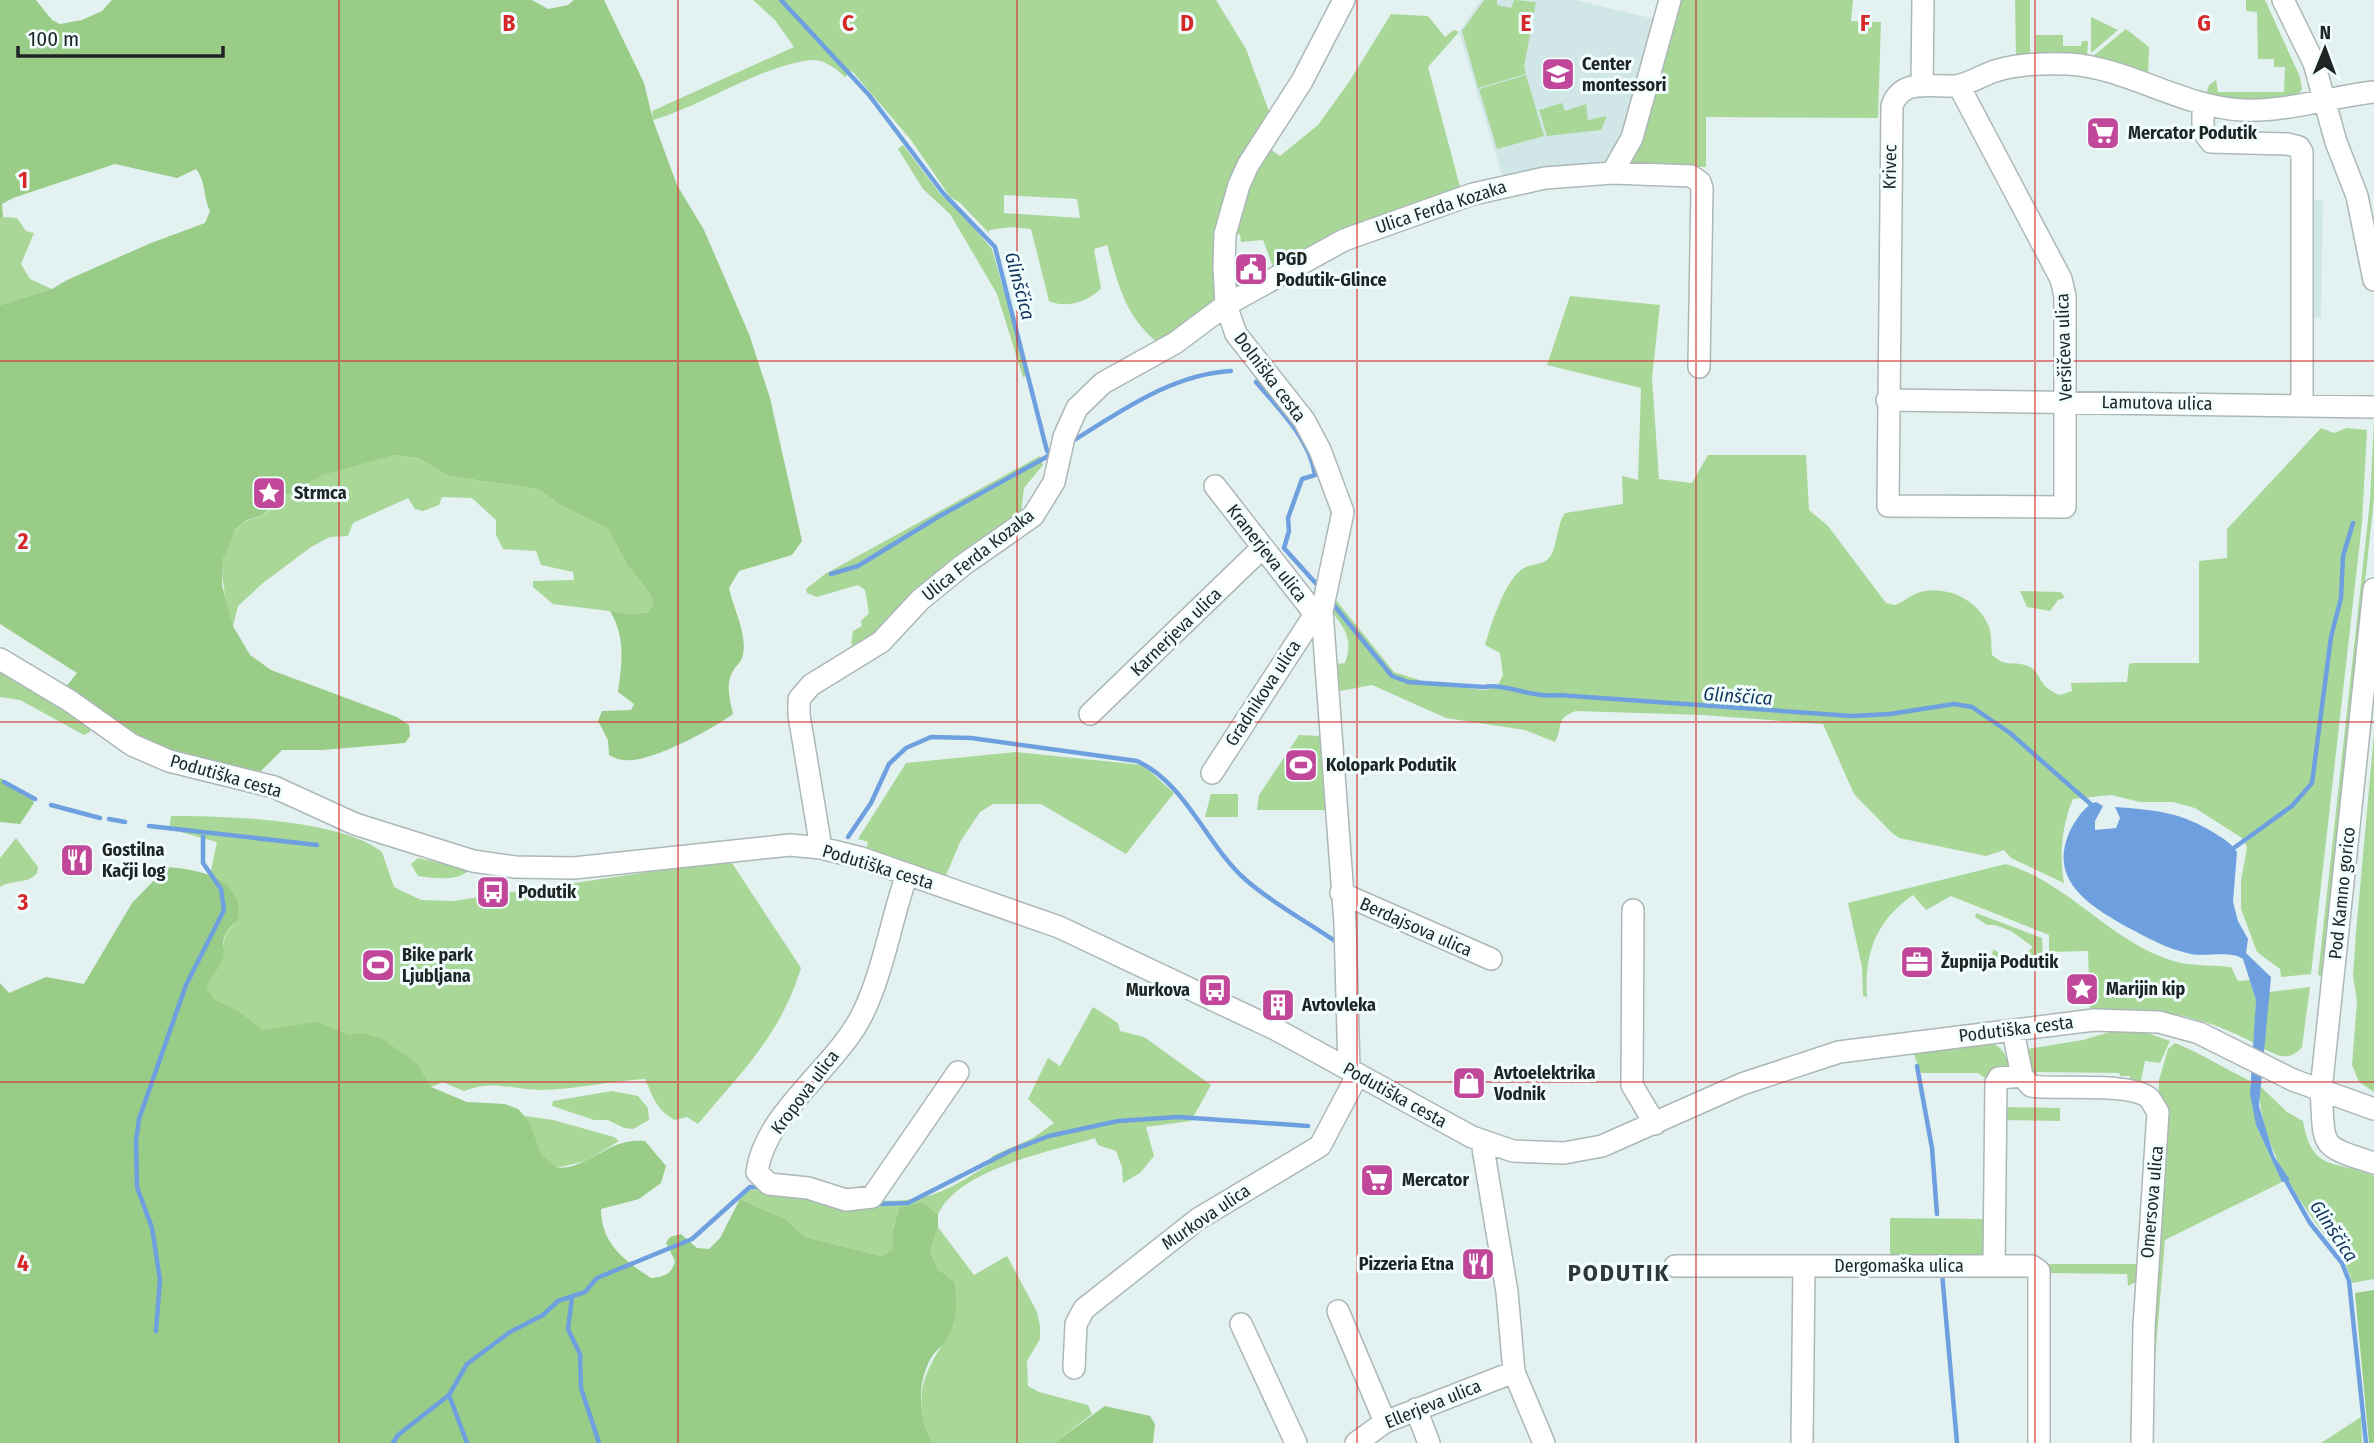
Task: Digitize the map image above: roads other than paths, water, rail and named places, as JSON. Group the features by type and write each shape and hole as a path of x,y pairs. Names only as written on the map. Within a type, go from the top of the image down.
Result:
{"street":[{"name":"Dolniška cesta","path":"1344,0 1302,81 1275,121 1239,185 1225,234 1226,305 1236,334 1304,420 1336,490 1343,512 1321,603 1354,1072"},
{"path":"1612,173 1632,138 1670,0"},
{"path":"1922,86 1923,0"},
{"path":"2283,0 2309,51 2357,196 2374,280"},
{"name":"Krivec","path":"2065,507 1888,506 1887,400 1892,106 1895,94 1904,88 1959,86 1997,70 2034,64 2089,67 2203,105 2257,110 2374,92"},
{"name":"Veršičeva ulica","path":"1959,86 2060,279 2065,296 2065,507"},
{"path":"2203,105 2203,131 2211,142 2287,144 2299,147 2302,152 2302,406"},
{"name":"Ulica Ferda Kozaka","path":"821,848 799,699 826,674 881,642 920,600 962,565 1032,516 1054,482 1061,461 1064,436 1077,408 1103,383 1150,359 1203,324 1226,305 1344,240 1417,212 1525,182 1612,173 1691,176 1700,182 1699,367"},
{"path":"1203,324 1236,334"},
{"name":"Lamutova ulica","path":"1887,400 2374,407"},
{"name":"Kranerjeva ulica","path":"1215,486 1261,549 1321,603"},
{"name":"Karnerjeva ulica","path":"1090,715 1261,549"},
{"name":"Pod Kamno gorico","path":"2374,589 2321,1090 2322,1126 2328,1145 2351,1157 2374,1163"},
{"name":"Gradnikova ulica","path":"1212,773 1321,603"},
{"name":"Podutiška cesta","path":"0,659 70,701 132,745 169,761 274,787 355,824 473,861 515,867 574,869 790,845 821,848 907,874 1071,932 1277,1030 1482,1142 1530,1153 1571,1153 1613,1143 1742,1084 1839,1052 2094,1020 2159,1022 2199,1033 2321,1090 2374,1109"},
{"name":"Kropova ulica","path":"907,874 863,1013 849,1036 780,1122 758,1161 757,1172 760,1179 769,1184 808,1188 846,1200 872,1197 958,1072"},
{"name":"Berdajsova ulica","path":"1341,893 1491,959"},
{"path":"1633,909 1632,1085 1655,1124"},
{"path":"2013,1031 2022,1076 1999,1079 1996,1083 1994,1266 2032,1266 2039,1271 2039,1443"},
{"name":"Murkova ulica","path":"1074,1368 1076,1324 1084,1309 1198,1219 1320,1146 1354,1072"},
{"name":"Omersova ulica","path":"2022,1076 2031,1086 2134,1092 2148,1097 2158,1112 2144,1327 2142,1443"},
{"path":"1482,1142 1507,1292 1514,1372 1544,1443"},
{"name":"Dergomaška ulica","path":"1675,1266 1994,1266"},
{"path":"1802,1443 1804,1267"},
{"path":"1338,1311 1385,1422"},
{"path":"1241,1324 1297,1443"},
{"name":"Ellerjeva ulica","path":"1356,1443 1385,1422 1514,1372"},
{"path":"1416,1409 1429,1443"}],"water":[{"path":"2096,802 2103,806 2095,821 2095,830 2116,828 2120,818 2115,807 2156,811 2203,827 2228,842 2237,852 2233,902 2238,921 2248,939 2246,953 2271,977 2259,1106 2274,1156 2290,1180 2282,1182 2256,1125 2250,1094 2256,1000 2243,959 2225,954 2191,954 2158,943 2100,911 2077,891 2069,879 2064,866 2064,850 2069,833 2084,810"}],"waterway":[{"name":"Glinščica","path":"781,0 869,95 943,193 995,247 1047,451 1052,454"},
{"name":"Glinščica","path":"1071,442 1147,396 1167,387 1188,379 1231,371"},
{"name":"Glinščica","path":"1256,382 1292,425 1312,462 1315,475 1302,479 1288,518 1289,531 1284,548 1320,588"},
{"path":"831,574 858,566 938,517 1050,455"},
{"path":"2231,850 2292,806 2312,783 2331,637 2341,598 2343,556 2353,523"},
{"name":"Glinščica","path":"1332,603 1392,676 1408,682 1492,686 1548,695 1852,716 1890,714 1954,704 1972,707 2010,733 2094,807"},
{"path":"848,837 871,803 889,764 906,748 931,737 971,738 1137,761 1170,784 1219,850 1246,880 1335,941"},
{"path":"4,782 35,799"},
{"path":"51,805 100,818"},
{"path":"109,819 125,822"},
{"path":"149,826 317,845"},
{"path":"156,1331 160,1280 152,1228 137,1187 136,1141 139,1119 186,985 224,910 221,889 203,863 203,832"},
{"path":"1917,1066 1932,1148 1937,1214"},
{"path":"876,1204 908,1203 1010,1151 1049,1136 1118,1121 1178,1117 1308,1126"},
{"name":"Glinščica","path":"2285,1179 2310,1223 2342,1263 2349,1281 2366,1443"},
{"path":"393,1443 398,1435 449,1395 467,1364 510,1332 543,1315 558,1301 585,1292 597,1278 692,1239 750,1187 761,1187"},
{"path":"1942,1273 1957,1443"},
{"path":"572,1298 568,1329 580,1354 581,1388 599,1443"},
{"path":"449,1395 467,1443"}],"place":[{"name":"Center montessori","path":"1558,74"},
{"name":"Mercator Podutik","path":"2103,133"},
{"name":"PGD Podutik-Glince","path":"1251,269"},
{"name":"Strmca","path":"269,493"},
{"name":"Kolopark Podutik","path":"1301,765"},
{"name":"Gostilna Kačji log","path":"77,860"},
{"name":"Podutik","path":"493,892"},
{"name":"Župnija Podutik","path":"1917,962"},
{"name":"Bike park Ljubljana","path":"378,965"},
{"name":"Marijin kip","path":"2082,989"},
{"name":"Murkova","path":"1215,990"},
{"name":"Avtovleka","path":"1278,1005"},
{"name":"Avtoelektrika Vodnik","path":"1469,1083"},
{"name":"Mercator","path":"1377,1180"},
{"name":"Pizzeria Etna","path":"1478,1264"}],"district":[{"name":"PODUTIK","path":"1619,1273"}]}
